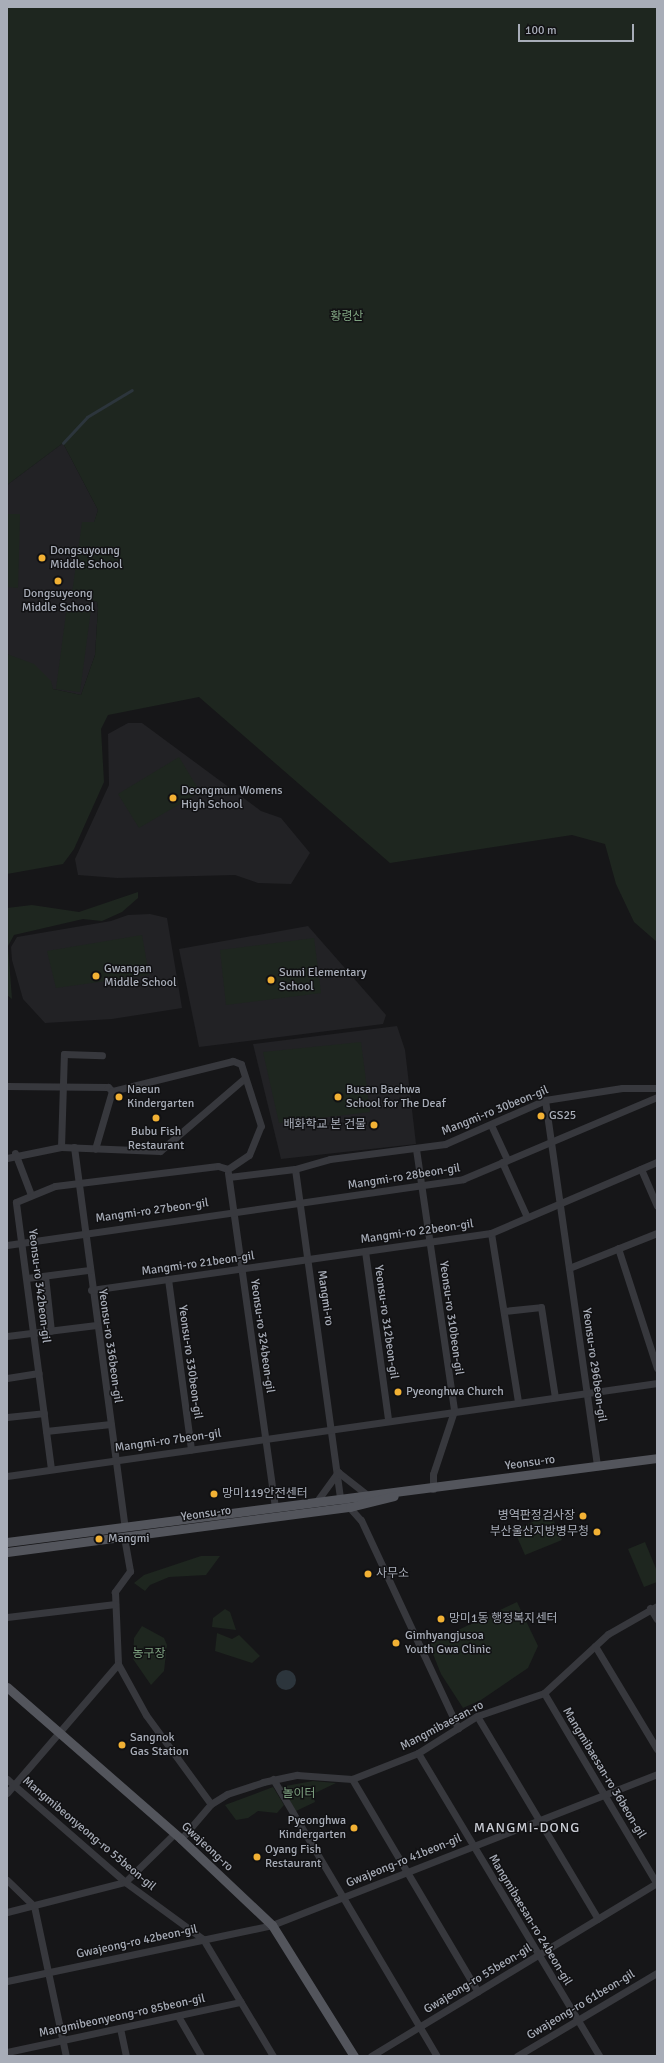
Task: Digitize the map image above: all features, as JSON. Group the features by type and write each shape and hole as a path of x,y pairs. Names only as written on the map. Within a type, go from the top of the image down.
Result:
{"main road":[{"name":"Yeonsu-ro","path":"7,1542 274,1507 365,1493 407,1492 433,1489 657,1458"},
{"name":"Yeonsu-ro","path":"7,1552 350,1507 407,1492"},
{"name":"Gwajeong-ro","path":"7,1686 178,1836 272,1925 354,2056"}],"street":[{"path":"61,1147 64,1054 102,1056"},
{"path":"7,1086 108,1088 112,1091 233,1061 241,1064 261,1126 249,1155 228,1169 218,1166 78,1182 31,1195 15,1153"},
{"path":"7,1158 15,1153 61,1147 160,1151 245,1078"},
{"name":"Mangmi-ro 30beon-gil","path":"295,1169 330,1159 446,1144 545,1100 622,1088 657,1088"},
{"path":"95,1149 112,1091"},
{"name":"Mangmi-ro 28beon-gil","path":"300,1204 463,1180 657,1096"},
{"name":"Yeonsu-ro 296beon-gil","path":"545,1100 597,1466"},
{"path":"491,1125 527,1217"},
{"name":"Yeonsu-ro 336beon-gil","path":"74,1148 96,1325 125,1527"},
{"name":"Yeonsu-ro 310beon-gil","path":"416,1149 454,1411 433,1474 433,1489"},
{"name":"Mangmi-ro 22beon-gil","path":"308,1260 491,1232 657,1162"},
{"name":"Yeonsu-ro 324beon-gil","path":"228,1169 274,1507"},
{"path":"229,1177 295,1169"},
{"name":"Mangmi-ro","path":"295,1169 332,1428 340,1497"},
{"path":"641,1169 657,1206"},
{"name":"Yeonsu-ro 342beon-gil","path":"31,1195 16,1202 51,1469"},
{"name":"Mangmi-ro 27beon-gil","path":"7,1245 234,1210 300,1204"},
{"path":"491,1232 518,1402"},
{"path":"569,1268 657,1233"},
{"path":"618,1248 657,1368"},
{"name":"Yeonsu-ro 312beon-gil","path":"365,1251 388,1420"},
{"name":"Mangmi-ro 21beon-gil","path":"92,1290 308,1260"},
{"path":"27,1278 89,1270"},
{"path":"45,1276 51,1331"},
{"name":"Yeonsu-ro 330beon-gil","path":"168,1279 191,1449"},
{"path":"504,1311 541,1307 555,1397"},
{"path":"7,1336 96,1325"},
{"path":"7,1378 39,1372"},
{"name":"Mangmi-ro 7beon-gil","path":"7,1476 332,1428 657,1383"},
{"path":"7,1418 44,1413"},
{"path":"46,1431 111,1424"},
{"path":"317,1501 338,1472 365,1493"},
{"path":"340,1497 361,1520 458,1728"},
{"path":"124,1537 130,1571 115,1592 118,1664 146,1715 211,1804"},
{"path":"7,1614 115,1604"},
{"path":"654,1607 657,1619"},
{"name":"Mangmibaesan-ro","path":"125,1882 178,1836 211,1804 227,1794 273,1779 297,1775 352,1779 418,1753 477,1716 544,1693 595,1646 654,1607"},
{"path":"595,1646 657,1749"},
{"path":"7,1793 118,1664"},
{"name":"Mangmibaesan-ro 36beon-gil","path":"544,1693 657,1884"},
{"path":"477,1716 598,1919"},
{"name":"Mangmibaesan-ro 24beon-gil","path":"418,1753 599,2056"},
{"name":"Gwajeong-ro 41beon-gil","path":"272,1925 657,1774"},
{"name":"Mangmibeonyeong-ro 55beon-gil","path":"7,1779 125,1882 203,1939 273,2056"},
{"path":"273,1779 342,1898 437,2056"},
{"path":"352,1779 478,1992"},
{"path":"7,1880 34,1906 50,1972 66,2056"},
{"path":"7,1912 125,1882"},
{"name":"Gwajeong-ro 55beon-gil","path":"372,2056 657,1884"},
{"name":"Gwajeong-ro 42beon-gil","path":"7,1981 272,1925"},
{"name":"Gwajeong-ro 61beon-gil","path":"517,2056 657,1973"},
{"name":"Mangmibeonyeong-ro 85beon-gil","path":"7,2052 241,2002"},
{"path":"178,2016 201,2056"},
{"path":"120,2028 126,2056"}],"shaded area":[{"name":"Dongsuyoung Middle School","path":"63,443 98,510 73,593 97,602 98,608 95,655 81,695 53,689 7,654 7,485"},
{"name":"Deongmun Womens High School","path":"128,723 142,723 261,811 281,818 310,853 291,884 258,883 235,875 117,878 78,875 75,859 109,785 108,734"},
{"name":"Gwangan Middle School","path":"150,914 167,918 182,1008 112,1019 45,1023 23,999 12,960 11,947 17,937 111,921 128,915"},
{"name":"Sumi Elementary School","path":"308,926 386,1015 383,1024 199,1047 179,949"},
{"name":"Busan Baehwa School for The Deaf","path":"397,1026 405,1050 416,1144 281,1159 253,1044"},
{"path":"286,1670 293,1673 296,1680 293,1687 286,1690 279,1687 276,1680 279,1673"}],"green space":[{"name":"황령산","path":"7,7 657,7 657,942 634,922 616,884 605,844 572,835 390,863 199,697 108,715 101,729 104,782 74,849 63,864 7,874 7,654 34,664 51,681 53,689 81,695 95,655 98,608 97,602 72,593 82,522 94,522 98,510 63,443 7,485"},
{"path":"7,514 20,514 18,588 7,587"},
{"path":"67,606 91,609 80,692 56,689"},
{"path":"179,757 200,792 139,828 118,794"},
{"path":"138,892 138,898 122,912 102,921 83,919 14,935 8,946 12,999 7,995 7,908 32,905 79,912"},
{"path":"142,935 149,975 56,988 47,951"},
{"path":"314,938 321,993 226,1005 220,950"},
{"path":"361,1042 370,1112 279,1123 263,1052"},
{"path":"551,1514 562,1540 525,1555 514,1530"},
{"path":"645,1542 657,1571 657,1582 644,1587 628,1549"},
{"path":"201,1556 220,1556 206,1575 169,1577 150,1585 145,1591 134,1583 144,1575"},
{"path":"517,1602 538,1646 528,1668 481,1700 463,1708 441,1674 429,1644"},
{"path":"225,1609 230,1612 236,1630 212,1627 213,1618"},
{"name":"농구장","path":"142,1626 164,1638 167,1645 164,1671 151,1685 133,1659 134,1638"},
{"path":"217,1633 232,1639 239,1635 260,1656 252,1663 215,1651"},
{"name":"놀이터","path":"313,1781 336,1783 313,1794 315,1802 294,1812 280,1787"},
{"path":"273,1787 284,1805 277,1813 258,1811 248,1818 236,1820 225,1805"}],"waterway":[{"path":"63,443 87,417 132,390"}],"place":[{"name":"Dongsuyoung Middle School","path":"42,558"},
{"name":"Dongsuyeong Middle School","path":"58,581"},
{"name":"Deongmun Womens High School","path":"173,798"},
{"name":"Gwangan Middle School","path":"96,976"},
{"name":"Sumi Elementary School","path":"271,980"},
{"name":"Naeun Kindergarten","path":"119,1097"},
{"name":"Busan Baehwa School for The Deaf","path":"338,1097"},
{"name":"GS25","path":"541,1116"},
{"name":"Bubu Fish Restaurant","path":"156,1118"},
{"name":"배화학교 본 건물","path":"374,1125"},
{"name":"Pyeonghwa Church","path":"398,1392"},
{"name":"망미119안전센터","path":"214,1494"},
{"name":"병역판정검사장","path":"583,1516"},
{"name":"부산울산지방병무청","path":"597,1532"},
{"name":"Mangmi","path":"99,1539"},
{"name":"사무소","path":"368,1574"},
{"name":"망미1동 행정복지센터","path":"441,1619"},
{"name":"Gimhyangjusoa Youth Gwa Clinic","path":"396,1643"},
{"name":"Sangnok Gas Station","path":"122,1745"},
{"name":"Pyeonghwa Kindergarten","path":"354,1828"},
{"name":"Oyang Fish Restaurant","path":"257,1857"}],"district":[{"name":"MANGMI-DONG","path":"527,1828"}]}
